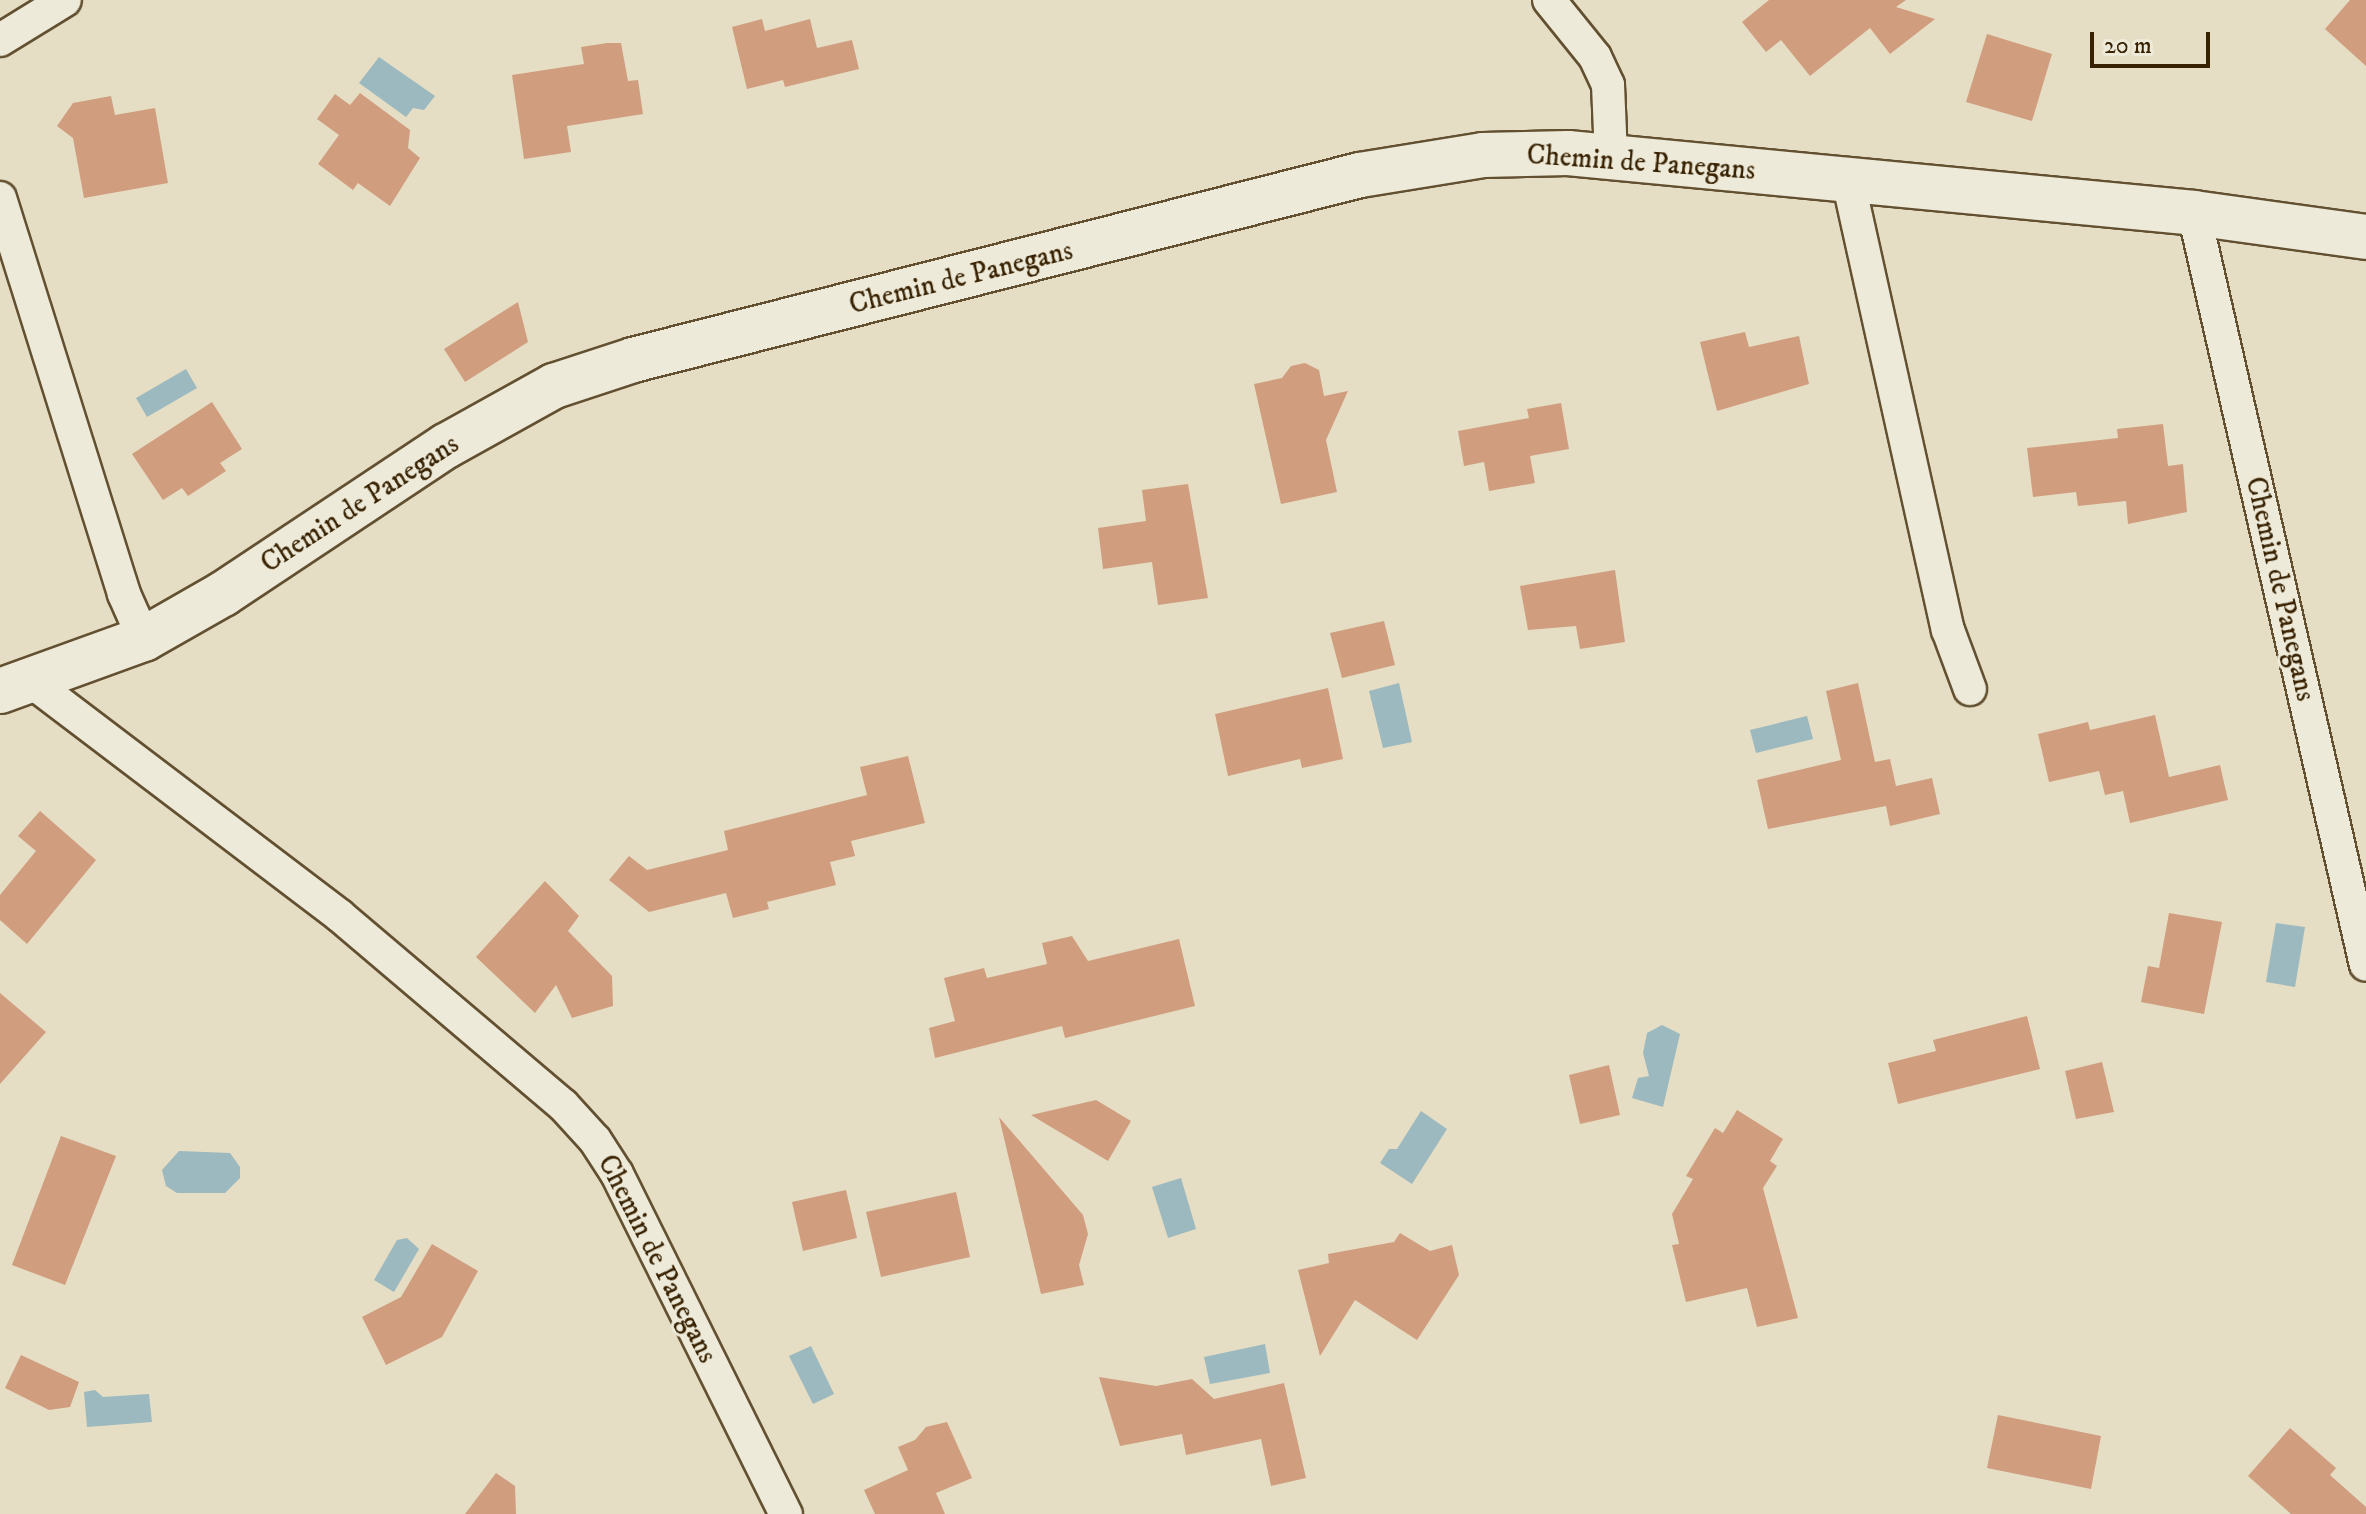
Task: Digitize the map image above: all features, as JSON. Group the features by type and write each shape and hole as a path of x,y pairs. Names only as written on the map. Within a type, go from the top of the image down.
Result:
{"street":[{"path":"0,40 65,0"},
{"path":"1549,0 1595,57 1608,85 1611,156"},
{"name":"Chemin de Panegans","path":"16,686 144,639 223,594 486,422 590,373 1360,175 1507,153 1611,156 2194,213 2366,237"},
{"path":"1848,180 1948,630 1970,689"},
{"path":"0,198 124,594 144,639"},
{"name":"Chemin de Panegans","path":"2194,213 2366,965"},
{"name":"Chemin de Panegans","path":"16,686 340,916 563,1105 595,1140 617,1174 786,1514"}],"water":[{"path":"379,57 435,96 424,110 413,108 406,117 359,83"},
{"path":"186,369 197,388 147,417 136,398"},
{"path":"1399,683 1412,742 1383,748 1369,691"},
{"path":"1807,716 1813,739 1756,753 1750,730"},
{"path":"2276,923 2305,927 2295,987 2266,982"},
{"path":"1662,1025 1680,1034 1663,1107 1632,1098 1638,1078 1649,1076 1643,1053 1647,1033"},
{"path":"1421,1111 1447,1129 1412,1184 1380,1163 1389,1149 1397,1149"},
{"path":"179,1151 230,1153 240,1167 240,1178 225,1193 177,1193 166,1186 162,1170"},
{"path":"1181,1178 1196,1229 1168,1238 1152,1187"},
{"path":"407,1238 419,1249 394,1292 374,1280 397,1240"},
{"path":"1265,1344 1270,1373 1210,1384 1204,1357"},
{"path":"811,1346 834,1394 813,1404 789,1356"},
{"path":"95,1390 103,1397 149,1394 152,1422 87,1427 84,1392"}],"building":[{"path":"1769,0 1906,0 1896,7 1935,19 1890,54 1870,28 1810,76 1781,40 1766,52 1742,22"},
{"path":"2350,0 2366,0 2366,66 2325,29"},
{"path":"762,19 765,31 810,19 817,48 852,40 859,69 785,87 783,80 747,89 732,27"},
{"path":"1987,34 2052,54 2032,121 1966,102"},
{"path":"621,43 628,81 638,80 643,114 567,126 571,152 524,159 512,75 584,64 581,47"},
{"path":"360,93 410,130 408,148 420,158 390,206 358,183 353,190 318,164 339,135 317,119 335,94 350,105"},
{"path":"111,96 115,115 155,108 168,183 84,198 73,138 57,126 73,103"},
{"path":"518,302 528,342 465,382 444,349"},
{"path":"1745,332 1749,347 1799,336 1809,384 1717,411 1700,342"},
{"path":"1305,363 1319,370 1324,396 1348,391 1326,440 1337,492 1281,504 1254,384 1282,378 1291,366"},
{"path":"212,402 242,449 220,463 226,471 188,496 182,488 163,500 132,454"},
{"path":"1561,403 1569,449 1530,456 1535,483 1489,491 1484,462 1464,466 1458,431 1529,418 1527,409"},
{"path":"2163,424 2168,466 2183,464 2187,512 2128,524 2126,501 2078,506 2076,492 2033,497 2027,448 2118,438 2117,429"},
{"path":"1188,484 1208,598 1158,605 1152,562 1103,569 1098,528 1146,521 1142,490"},
{"path":"1615,570 1625,642 1580,649 1576,626 1528,630 1520,586"},
{"path":"1384,621 1395,665 1342,678 1330,633"},
{"path":"1858,683 1875,762 1890,759 1896,786 1932,778 1940,814 1890,826 1886,806 1768,829 1757,780 1841,760 1826,691"},
{"path":"1328,688 1343,759 1302,768 1300,759 1228,776 1215,714"},
{"path":"2155,715 2169,777 2220,765 2228,800 2130,823 2123,791 2105,795 2099,771 2049,782 2038,734 2088,722 2090,730"},
{"path":"908,756 925,823 851,841 855,856 830,862 836,885 767,902 769,909 733,918 726,893 649,912 609,880 629,856 647,870 728,850 724,831 867,795 860,767"},
{"path":"40,811 96,860 27,944 0,920 0,895 36,851 18,836"},
{"path":"545,881 579,916 568,931 612,976 613,1006 572,1018 556,985 535,1013 476,957"},
{"path":"2169,913 2222,922 2204,1014 2141,1002 2148,966 2159,968"},
{"path":"1072,936 1088,961 1179,939 1195,1006 1065,1038 1062,1026 935,1058 929,1028 955,1021 944,978 984,968 987,978 1047,964 1042,943"},
{"path":"0,993 46,1032 0,1084"},
{"path":"2027,1016 2040,1069 1898,1104 1888,1063 1936,1051 1933,1040"},
{"path":"2102,1062 2114,1112 2076,1119 2065,1071"},
{"path":"1609,1065 1620,1115 1580,1124 1569,1075"},
{"path":"1096,1100 1131,1121 1108,1161 1031,1115"},
{"path":"1737,1110 1783,1139 1770,1161 1777,1166 1763,1188 1798,1318 1757,1327 1747,1288 1686,1302 1672,1245 1679,1244 1672,1214 1693,1179 1686,1176 1715,1128 1723,1133"},
{"path":"999,1117 1083,1215 1088,1234 1079,1265 1084,1285 1041,1294"},
{"path":"61,1136 116,1156 65,1285 12,1265"},
{"path":"846,1190 857,1238 803,1251 792,1202"},
{"path":"956,1192 970,1257 881,1277 866,1212"},
{"path":"1400,1233 1430,1251 1452,1245 1459,1275 1417,1340 1355,1300 1320,1356 1298,1270 1329,1263 1328,1254 1394,1242"},
{"path":"432,1244 478,1271 442,1337 386,1365 362,1317 401,1297"},
{"path":"21,1355 79,1382 70,1407 49,1410 5,1388"},
{"path":"1099,1377 1156,1386 1192,1379 1214,1399 1284,1383 1306,1478 1271,1486 1261,1439 1186,1455 1182,1434 1120,1446"},
{"path":"1998,1415 2101,1436 2091,1489 1987,1468"},
{"path":"947,1422 972,1478 936,1493 945,1514 875,1514 864,1490 908,1470 898,1447 915,1440 926,1427"},
{"path":"2290,1428 2336,1468 2330,1475 2366,1507 2366,1514 2291,1514 2248,1476"},
{"path":"496,1473 515,1486 516,1514 465,1514"}]}
